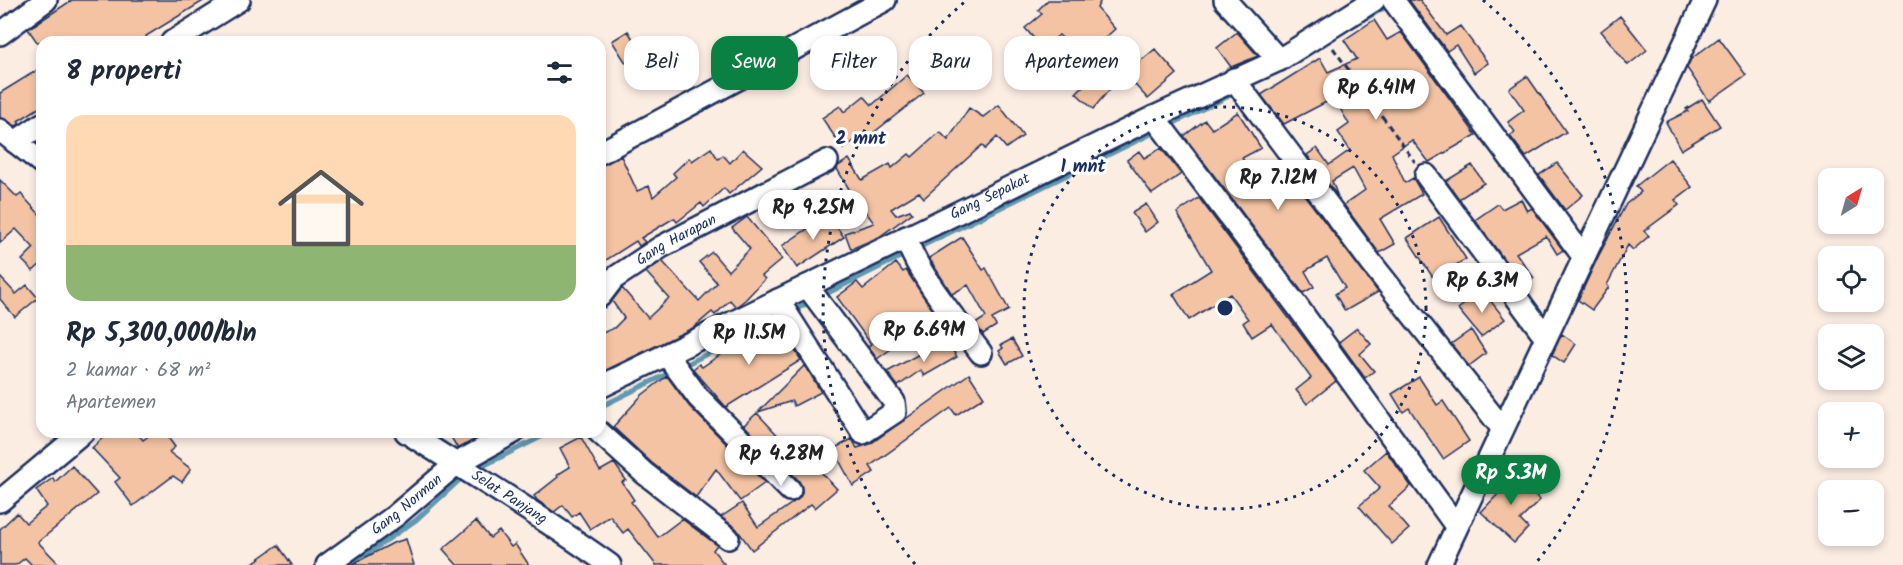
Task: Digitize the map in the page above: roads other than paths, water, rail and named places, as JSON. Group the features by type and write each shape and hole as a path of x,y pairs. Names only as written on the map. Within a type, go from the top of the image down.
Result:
{"street":[{"path":"0,34 46,0"},
{"path":"182,36 239,0"},
{"path":"606,150 885,0"},
{"path":"1225,0 1279,60"},
{"name":"Gang Sepakat","path":"606,385 672,364 1161,126 1238,86 1374,0"},
{"path":"1439,565 1545,336 1706,0"},
{"path":"1396,4 1583,256"},
{"path":"1238,86 1502,428"},
{"path":"7,136 36,126"},
{"path":"1161,126 1298,306 1456,526"},
{"path":"7,136 36,158"},
{"name":"Gang Harapan","path":"606,288 613,279 669,243 827,162"},
{"path":"1425,175 1545,336"},
{"path":"910,248 981,353"},
{"path":"786,310 863,433 895,412 894,402 813,295"},
{"path":"672,364 743,445 790,490"},
{"path":"0,501 76,438"},
{"name":"Selat Panjang","path":"415,438 513,498 610,565"},
{"path":"458,465 504,438"},
{"path":"606,438 644,473 728,538"},
{"name":"Gang Norman","path":"327,565 395,516 458,465"}],"waterway":[{"path":"1349,28 1391,4"},
{"path":"1168,126 1237,92"},
{"path":"914,250 1159,130"},
{"path":"820,297 906,254"},
{"path":"791,312 812,301"},
{"path":"681,367 783,316"},
{"path":"606,404 673,371"},
{"path":"475,470 539,438"},
{"path":"351,565 416,520 464,476"}]}
